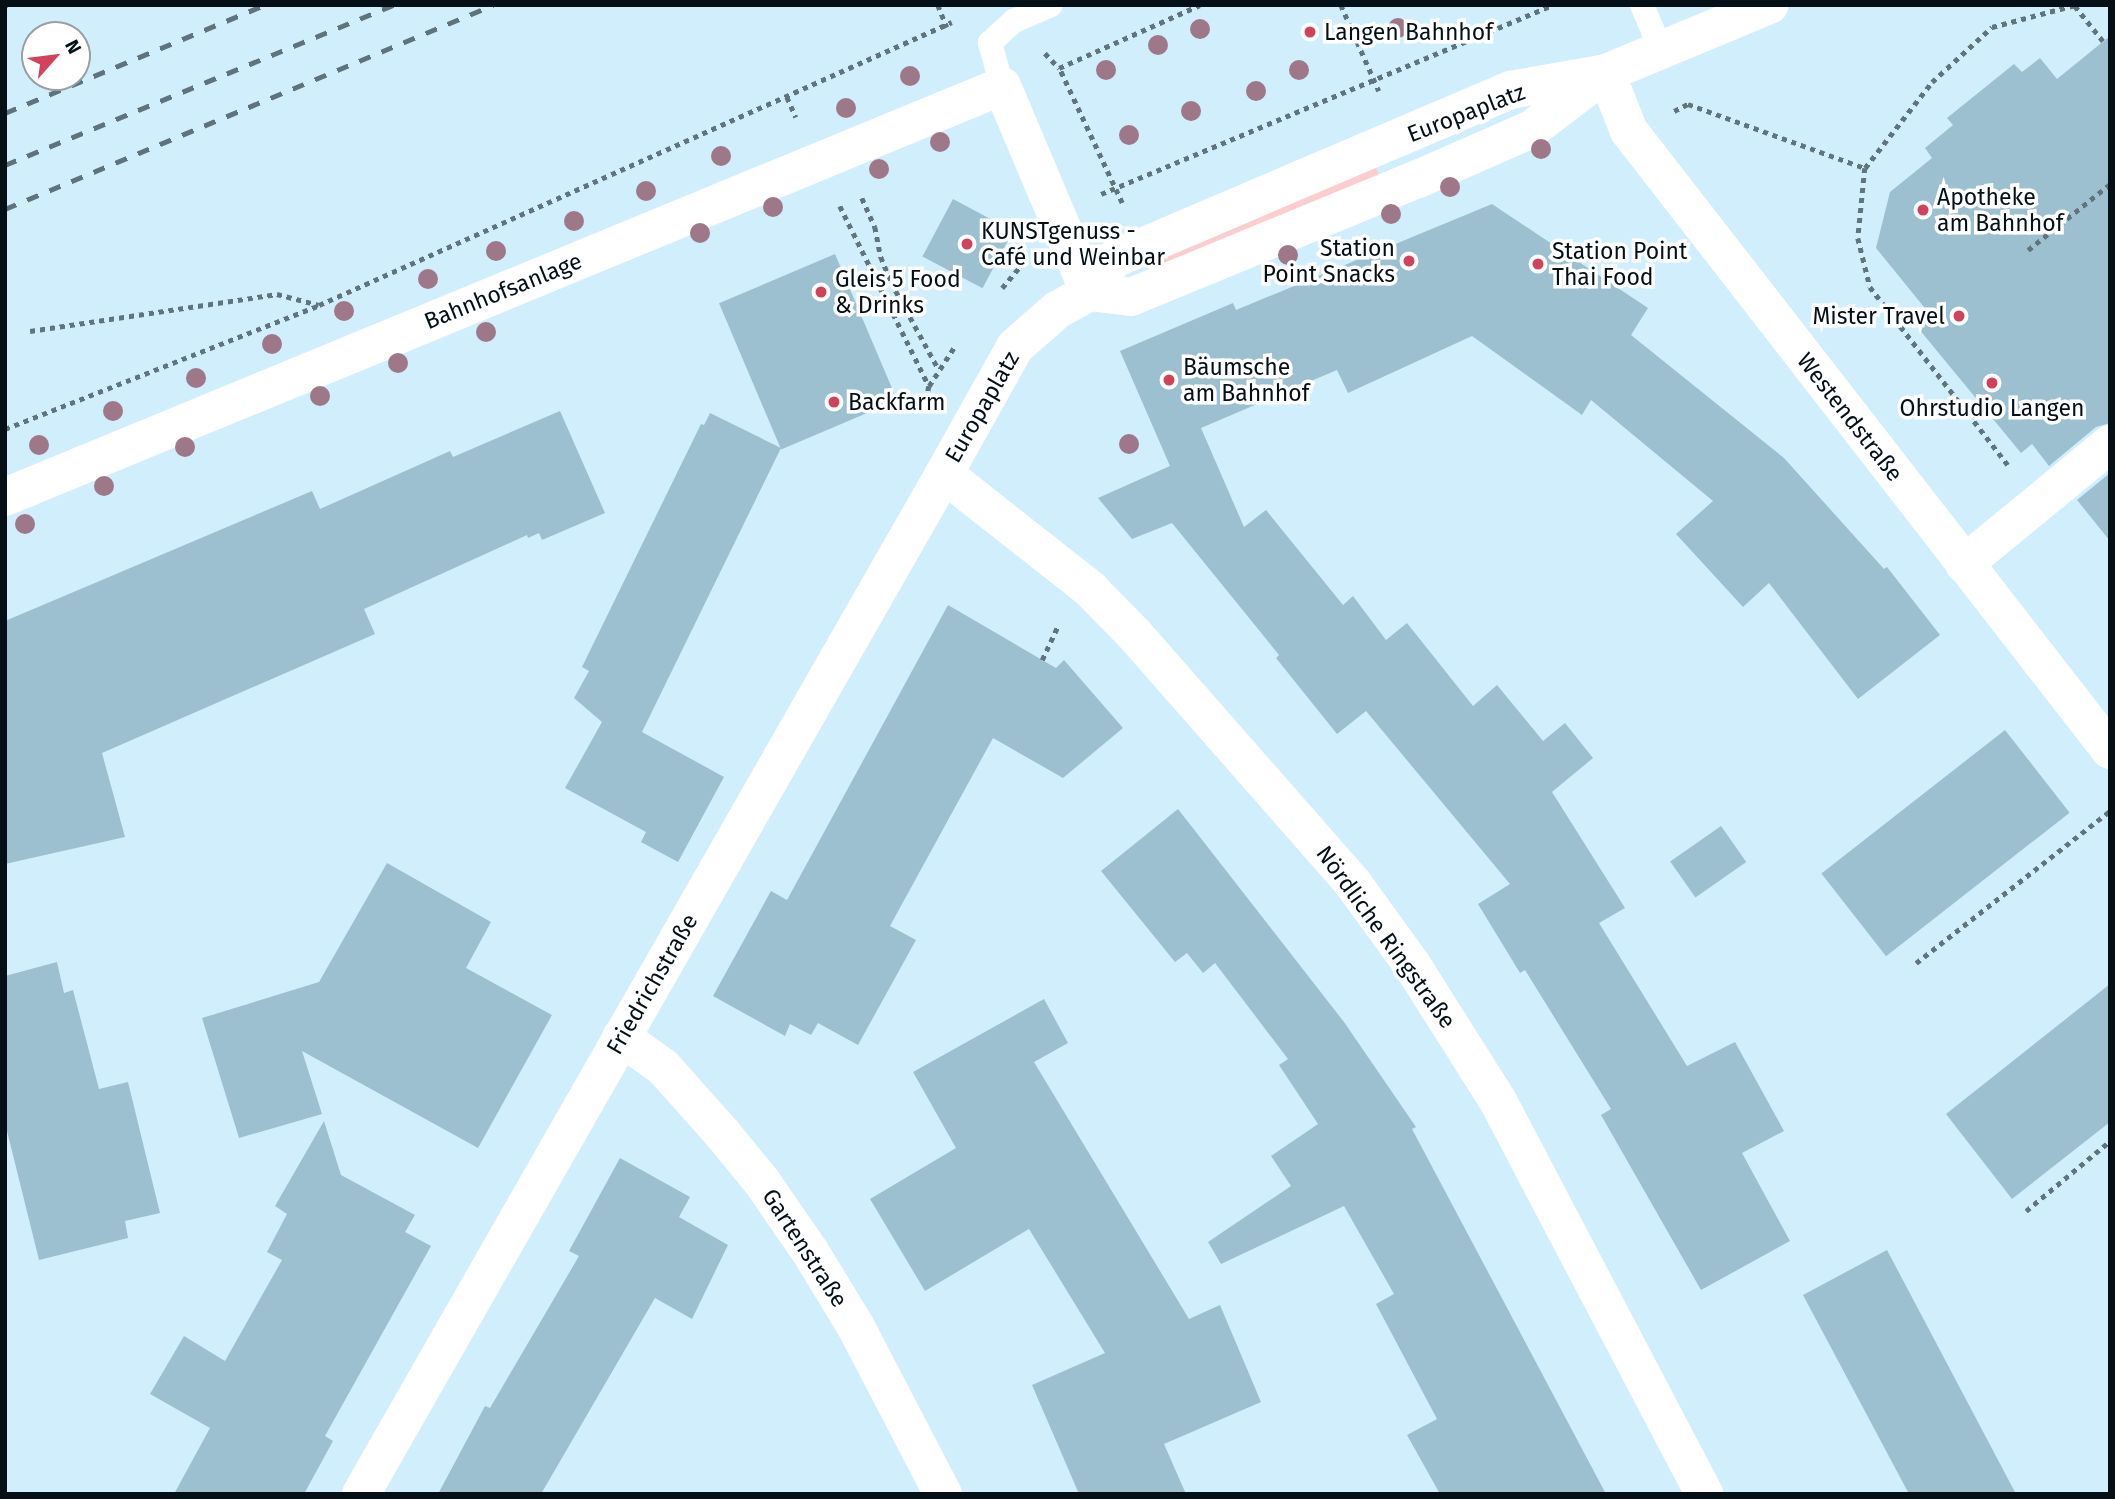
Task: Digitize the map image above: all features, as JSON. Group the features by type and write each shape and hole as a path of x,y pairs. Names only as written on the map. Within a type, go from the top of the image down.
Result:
{"street":[{"path":"1606,73 1769,5"},
{"name":"Westendstraße","path":"1606,73 1629,131 2110,750"},
{"name":"Europaplatz","path":"944,474 1015,347 1048,317 1089,292 1114,259 1510,90 1606,73"},
{"name":"Bahnhofsanlage","path":"5,497 1002,86"},
{"path":"1002,86 1089,292"},
{"path":"1964,564 2110,444"},
{"name":"Friedrichstraße","path":"361,1494 944,474"},
{"name":"Nördliche Ringstraße","path":"944,474 1090,589 1135,635 1352,882 1419,976 1497,1101 1704,1494"},
{"name":"Gartenstraße","path":"621,1037 663,1067 722,1132 762,1182 811,1253 856,1327 943,1494"}],"lane":[{"path":"1002,86 990,43 1014,21 1051,5"},
{"path":"1642,5 1661,50"}],"path":[{"path":"938,5 947,27 962,102"},
{"path":"1199,5 1059,68 1115,187 1552,5"},
{"path":"2037,503 1870,287 1858,238 1865,168 1932,82 1992,27 2076,6 2103,41"},
{"path":"5,429 319,305 947,27"},
{"path":"787,97 822,160 929,386"},
{"path":"1629,131 1688,104 1865,168"},
{"path":"822,160 846,172 866,204 891,282 939,370"},
{"path":"2028,250 2110,184"},
{"path":"997,294 1019,268 1021,256"},
{"path":"30,331 277,295 319,305"},
{"path":"944,474 923,417 929,386 956,344"},
{"path":"1042,660 1055,633"},
{"path":"1916,963 2110,811"},
{"path":"2025,1211 2110,1141"}],"shaded area":[{"path":"1374,162 1381,179 1160,268 1153,251"}],"building":[{"path":"2110,36 2110,423 2096,427 2049,466 2032,444 2021,453 1914,323 1928,312 1876,248 1890,192 1932,158 1925,148 1953,125 1947,118 2014,64 2022,72 2040,58 2057,79"},
{"name":"KUNSTgenuss - Café und Weinbar","path":"953,199 1013,231 983,288 922,256"},
{"path":"1492,204 1648,308 1631,335 1784,458 1884,569 1887,567 1940,635 1858,699 1769,583 1743,607 1676,534 1713,501 1591,400 1582,415 1472,336 1348,393 1337,370 1201,428 1244,527 1266,510 1343,605 1353,596 1386,640 1407,623 1473,706 1497,685 1543,741 1565,723 1593,758 1552,792 1625,908 1599,923 1687,1066 1735,1042 1784,1131 1742,1153 1790,1241 1701,1290 1601,1115 1611,1109 1525,970 1520,973 1478,904 1510,884 1366,711 1337,734 1276,658 1279,655 1172,523 1132,539 1098,498 1170,466 1120,351 1233,303 1236,310"},
{"path":"835,254 897,400 781,450 719,303"},
{"path":"560,411 605,513 542,540 539,533 528,538 527,535 364,609 375,634 102,753 125,837 5,864 5,621 312,491 320,509 450,451 453,457"},
{"path":"710,413 781,448 642,732 724,777 678,862 641,842 646,832 565,788 602,722 574,698 589,671 582,667 701,424 704,425"},
{"path":"2110,473 2110,541 2077,500"},
{"path":"948,605 1056,668 1064,660 1123,728 1063,778 993,738 890,926 916,940 858,1045 818,1023 811,1035 790,1024 785,1036 713,996 771,891 787,900"},
{"path":"2005,730 2070,813 1886,956 1821,873"},
{"path":"1178,809 1344,1022 1416,1127 1412,1129 1606,1494 1440,1494 1407,1435 1437,1419 1376,1304 1394,1294 1344,1206 1221,1264 1208,1242 1291,1186 1271,1156 1318,1124 1279,1065 1288,1059 1215,963 1203,973 1187,953 1175,962 1101,871"},
{"path":"1721,826 1746,862 1695,898 1670,862"},
{"path":"387,863 491,922 466,968 552,1015 478,1148 302,1051 322,1114 239,1138 202,1018 319,982"},
{"path":"57,962 64,993 73,990 99,1089 128,1082 160,1213 125,1221 128,1238 39,1260 5,1123 5,976"},
{"path":"2110,984 2110,1122 2012,1199 1946,1114"},
{"path":"1044,999 1068,1043 1034,1062 1189,1319 1220,1305 1261,1402 1164,1444 1186,1494 1079,1494 1032,1385 1105,1353 1029,1229 925,1291 870,1199 956,1148 913,1072"},
{"path":"324,1121 341,1175 415,1215 405,1232 431,1246 325,1436 333,1441 304,1494 174,1494 210,1428 150,1394 184,1336 225,1361 282,1260 267,1252 287,1214 275,1206"},
{"path":"620,1158 690,1197 679,1217 728,1245 692,1319 655,1298 541,1494 438,1494 485,1406 490,1408 579,1256 569,1251"},
{"path":"1887,1250 2016,1494 1909,1494 1803,1295"}],"railway":[{"path":"5,113 265,5"},
{"path":"5,165 393,5"},
{"path":"5,209 493,5"}],"place":[{"name":"Langen Bahnhof","path":"1310,32"},
{"name":"Apotheke am Bahnhof","path":"1923,210"},
{"name":"KUNSTgenuss - Café und Weinbar","path":"967,244"},
{"name":"Station Point Snacks","path":"1409,261"},
{"name":"Station Point Thai Food","path":"1538,264"},
{"name":"Gleis 5 Food & Drinks","path":"821,292"},
{"name":"Mister Travel","path":"1959,316"},
{"name":"Bäumsche am Bahnhof","path":"1169,380"},
{"name":"Ohrstudio Langen","path":"1992,383"},
{"name":"Backfarm","path":"834,402"}]}
